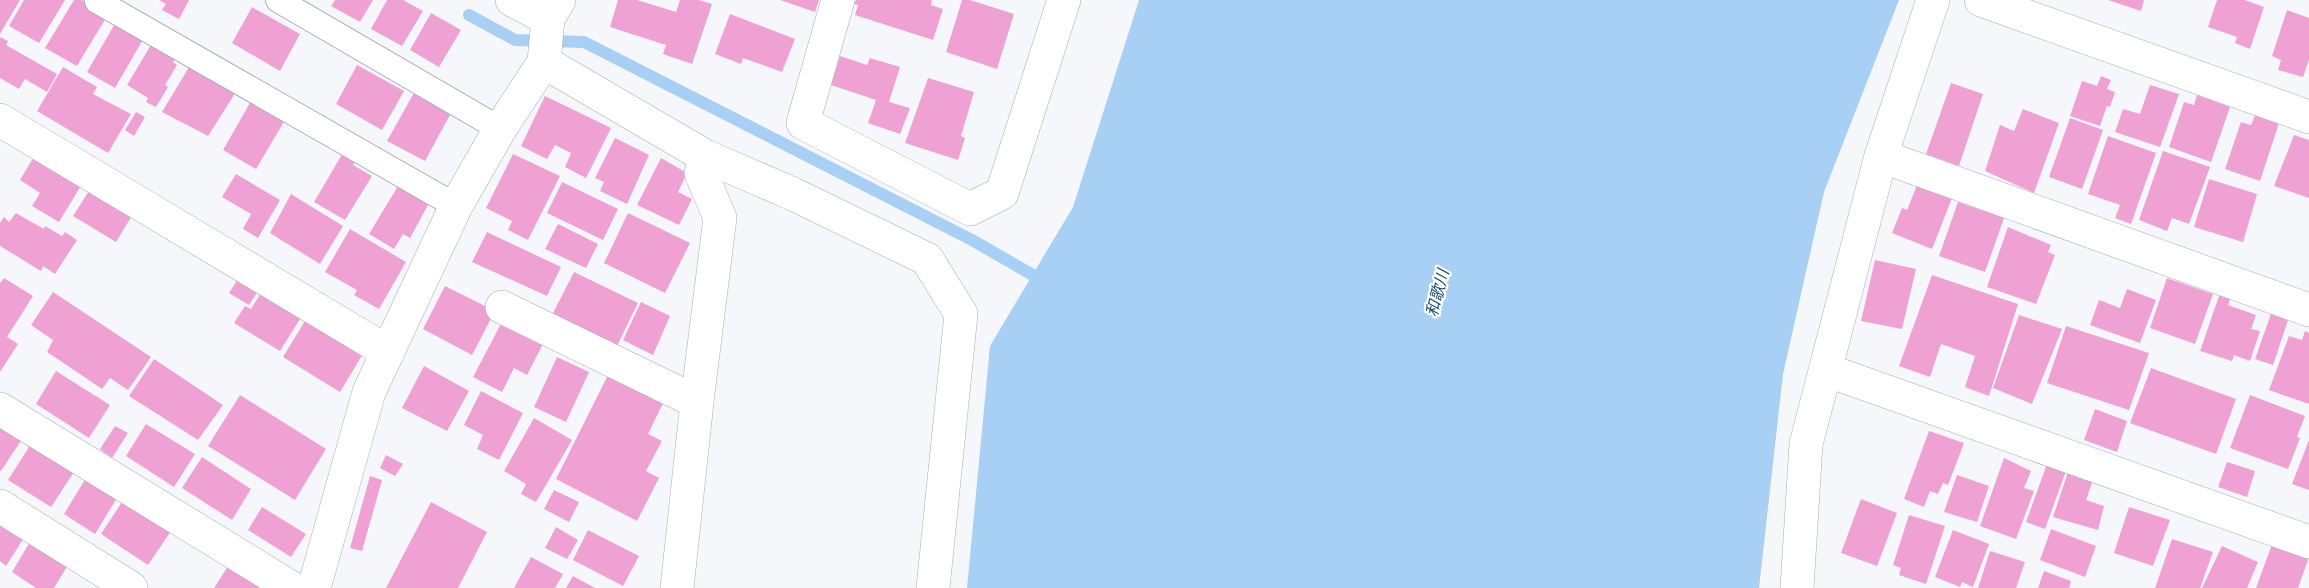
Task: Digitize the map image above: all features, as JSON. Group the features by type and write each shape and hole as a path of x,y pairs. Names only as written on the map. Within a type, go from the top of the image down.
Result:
{"street":[{"path":"314,588 369,392 456,206 500,129 544,62 554,9 512,0"},
{"path":"838,0 803,123 970,209 1002,193 1064,0"},
{"path":"1797,588 1806,444 1881,156 1933,0"},
{"path":"1981,0 2309,117"},
{"path":"544,62 705,156 793,194 927,259 961,314 933,588"},
{"path":"0,120 388,352"},
{"path":"677,588 720,218 701,173 705,156"},
{"path":"1881,156 2309,310"},
{"path":"502,308 697,402"},
{"path":"1826,370 2309,542"},
{"path":"0,410 292,588"},
{"path":"0,506 131,588"}],"lane":[{"path":"278,0 500,129"},
{"path":"97,1 456,206"}],"water":[{"name":"和歌川","path":"1139,0 1899,0 1824,192 1783,374 1759,588 967,588 990,346 1073,207"}],"building":[{"path":"0,0 20,0 0,34"},
{"path":"24,0 65,0 39,43 9,26"},
{"path":"74,0 82,0 107,16 77,66 45,48"},
{"path":"159,0 189,0 179,19 162,10 166,4"},
{"path":"335,0 373,0 360,22 331,6"},
{"path":"387,0 403,0 423,11 402,46 371,29"},
{"path":"618,0 637,0 676,12 680,0 699,0 712,4 692,64 663,54 666,45 610,27"},
{"path":"780,0 819,0 815,12"},
{"path":"856,0 932,0 931,5 943,9 933,40 855,15 858,5 854,4"},
{"path":"962,0 970,0 1014,14 997,69 946,52"},
{"path":"2108,0 2144,0 2141,11"},
{"path":"2217,0 2245,0 2264,7 2250,49 2235,43 2237,37 2208,27"},
{"path":"252,7 300,34 280,71 232,43"},
{"path":"2287,10 2309,18 2309,60 2303,77 2278,70 2281,60 2272,56"},
{"path":"431,13 461,30 439,67 410,50"},
{"path":"730,14 795,39 782,72 743,58 741,64 715,54"},
{"path":"117,20 145,36 115,88 87,72"},
{"path":"0,37 8,41 6,45 57,74 47,92 25,79 19,89 0,78"},
{"path":"155,38 178,52 173,62 177,65 156,107 146,102 148,98 127,85"},
{"path":"840,56 867,65 870,58 900,67 889,102 910,108 900,134 868,123 876,100 831,85"},
{"path":"357,65 404,91 382,130 336,104"},
{"path":"63,67 97,87 93,94 131,114 108,153 37,111"},
{"path":"189,67 236,92 208,136 162,112"},
{"path":"2101,76 2111,80 2107,89 2115,92 2100,126 2070,116 2082,81 2097,86"},
{"path":"928,78 974,92 961,136 965,138 958,160 905,143"},
{"path":"1951,83 1983,94 1959,166 1926,154"},
{"path":"2150,85 2179,94 2160,147 2115,132 2123,109 2140,114"},
{"path":"415,91 451,113 425,161 387,141"},
{"path":"2197,95 2230,107 2211,162 2169,147 2184,102 2194,105"},
{"path":"545,96 611,128 586,178 565,167 571,153 555,145 547,159 521,146"},
{"path":"251,101 285,120 256,169 223,150"},
{"path":"2023,109 2059,123 2034,193 1985,171 2000,125 2014,131"},
{"path":"136,112 145,117 134,136 125,130"},
{"path":"2256,113 2280,120 2260,181 2225,169 2241,122 2251,125"},
{"path":"2070,118 2103,130 2082,189 2049,177"},
{"path":"2294,135 2309,140 2309,198 2274,186"},
{"path":"2108,136 2156,153 2131,224 2115,218 2120,205 2088,194"},
{"path":"615,138 649,155 627,204 600,191 604,182 595,178"},
{"path":"38,150 85,179 59,222 32,206 40,193 20,180"},
{"path":"344,151 357,159 353,165 372,176 345,220 314,202"},
{"path":"2163,151 2210,167 2189,224 2172,218 2167,231 2139,220"},
{"path":"513,154 560,176 528,240 508,230 512,221 486,208"},
{"path":"661,158 687,173 678,192 692,199 679,225 637,205"},
{"path":"236,174 280,200 258,238 243,229 251,214 222,197"},
{"path":"2209,179 2257,194 2243,242 2194,227"},
{"path":"96,180 139,204 116,242 73,216"},
{"path":"562,182 618,209 603,240 547,213"},
{"path":"1917,185 1952,198 1932,249 1892,233 1902,208 1907,210"},
{"path":"398,186 428,205 410,238 403,234 394,249 369,234"},
{"path":"291,194 343,226 320,264 270,233"},
{"path":"1958,202 2004,218 1985,272 1939,256"},
{"path":"16,213 44,229 45,226 62,236 65,232 77,240 55,274 43,266 41,271 0,246 0,223 4,217 9,222"},
{"path":"628,213 690,243 665,293 604,263"},
{"path":"558,224 598,244 586,268 545,249"},
{"path":"2008,227 2051,245 2048,252 2055,255 2036,304 1987,287"},
{"path":"350,229 406,262 379,309 354,295 357,290 325,272"},
{"path":"487,232 561,267 547,296 472,262"},
{"path":"1875,260 1916,269 1902,329 1861,321"},
{"path":"245,268 265,280 249,305 229,293"},
{"path":"574,272 638,303 617,346 552,315"},
{"path":"1932,275 2018,304 1989,396 1965,387 1975,356 1941,344 1930,377 1899,366"},
{"path":"4,278 33,296 7,337 18,344 0,372 0,283"},
{"path":"2167,278 2213,294 2195,344 2150,328"},
{"path":"268,282 302,316 280,351 234,323 245,306 251,309"},
{"path":"445,286 495,311 472,355 423,329"},
{"path":"2127,289 2156,300 2140,343 2090,325 2099,300 2120,308"},
{"path":"53,292 151,357 128,390 110,378 102,389 47,352 53,340 31,325"},
{"path":"2220,293 2231,296 2228,305 2256,315 2251,329 2260,331 2250,361 2234,355 2232,361 2200,351"},
{"path":"641,302 670,316 653,355 623,340"},
{"path":"311,311 364,352 340,392 283,357"},
{"path":"2272,311 2289,317 2273,365 2255,359"},
{"path":"2019,315 2062,329 2032,404 1993,388"},
{"path":"503,320 544,342 527,375 514,368 502,392 473,377"},
{"path":"2066,326 2149,353 2129,410 2047,383"},
{"path":"2305,331 2309,333 2309,404 2269,390 2289,336 2302,340"},
{"path":"557,357 589,372 566,422 534,407"},
{"path":"154,359 223,405 198,440 129,396"},
{"path":"424,366 469,391 447,431 402,408"},
{"path":"612,367 667,395 648,434 662,441 646,471 659,478 637,521 556,479"},
{"path":"2151,368 2236,399 2216,454 2130,423"},
{"path":"56,371 110,405 89,438 36,404"},
{"path":"481,391 523,413 499,460 477,449 483,435 464,425"},
{"path":"240,395 326,449 295,500 208,446"},
{"path":"2250,395 2305,416 2297,437 2300,438 2288,469 2230,448"},
{"path":"2095,409 2127,421 2117,452 2084,440"},
{"path":"0,418 26,433 1,471 0,470"},
{"path":"534,418 572,440 536,502 521,494 526,484 504,471"},
{"path":"146,424 195,454 174,487 126,456"},
{"path":"115,426 128,433 112,458 100,449"},
{"path":"1929,431 1964,443 1948,485 1943,483 1938,494 1930,491 1924,507 1904,499"},
{"path":"34,439 78,466 51,507 8,480"},
{"path":"2309,440 2309,490 2292,484"},
{"path":"386,455 403,464 395,476 380,468"},
{"path":"202,457 251,489 232,520 182,488"},
{"path":"2004,458 2031,471 2024,488 2034,491 2016,539 1980,526"},
{"path":"2227,462 2255,471 2247,497 2218,487"},
{"path":"2047,464 2066,471 2045,529 2026,522"},
{"path":"2069,469 2094,477 2086,500 2104,506 2098,530 2053,517"},
{"path":"89,473 120,493 95,534 64,514"},
{"path":"1957,475 1989,486 1977,522 1944,512"},
{"path":"370,476 382,480 362,551 350,548"},
{"path":"554,490 579,502 569,522 544,509"},
{"path":"124,499 171,531 148,565 101,534"},
{"path":"1861,499 1897,513 1877,566 1841,553"},
{"path":"431,502 487,532 458,588 386,588"},
{"path":"262,507 306,534 291,557 248,530"},
{"path":"2129,507 2170,520 2153,566 2114,553"},
{"path":"1909,515 1945,526 1926,584 1899,575 1901,568 1893,565"},
{"path":"0,516 27,533 6,566 0,561"},
{"path":"556,527 578,540 567,559 545,548"},
{"path":"2051,529 2096,546 2085,577 2040,560"},
{"path":"588,530 639,556 623,586 573,560"},
{"path":"1953,530 1989,544 1973,587 1962,582 1960,587 1935,577"},
{"path":"2172,539 2213,552 2200,588 2155,588"},
{"path":"2274,539 2309,557 2298,588 2256,588"},
{"path":"30,542 68,565 54,588 36,588 12,572"},
{"path":"2222,546 2258,562 2247,588 2202,588"},
{"path":"1990,551 2025,562 2016,588 1978,588"},
{"path":"531,557 563,574 555,588 514,588"},
{"path":"232,560 270,588 214,588"},
{"path":"2044,571 2071,581 2069,588 2038,588"},
{"path":"573,576 595,588 566,588"}],"waterway":[{"path":"469,15 515,40 584,42 972,240 1045,282"}]}
